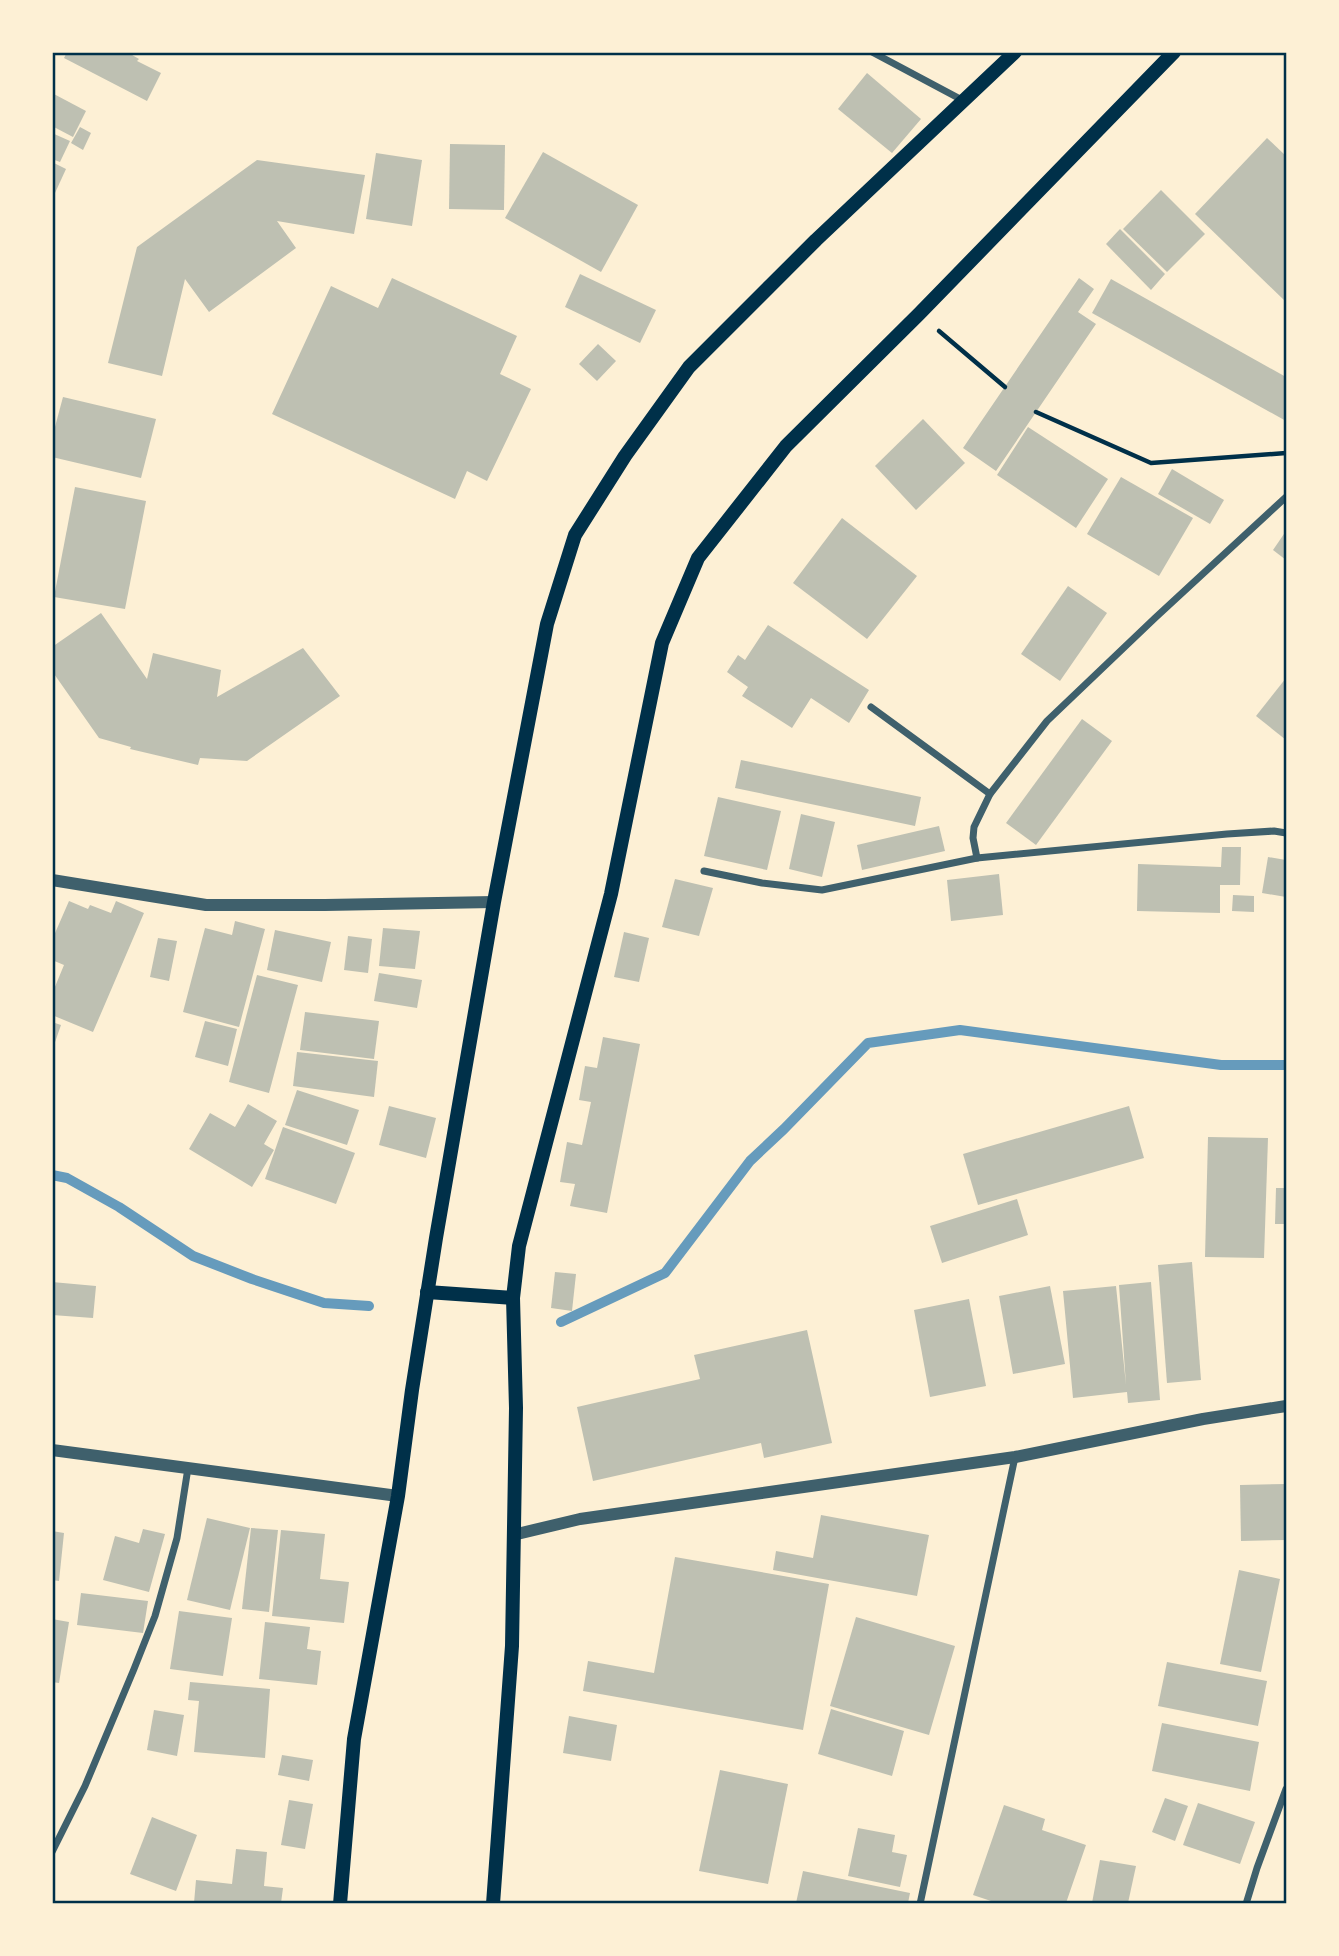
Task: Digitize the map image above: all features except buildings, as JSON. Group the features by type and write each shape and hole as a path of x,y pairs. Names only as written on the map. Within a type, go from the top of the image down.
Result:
{"main road":[{"path":"340,1903 354,1739 398,1496 427,1292 494,902 547,624 575,535 625,456 689,367 816,240 1014,52"},
{"path":"493,1903 512,1646 516,1408 513,1298 519,1246 611,894 662,643 698,558 786,446 919,314 1174,52"},
{"path":"427,1292 513,1298"}],"street":[{"path":"872,52 964,101"},
{"path":"977,858 974,827 990,794 1047,721 1286,497"},
{"path":"870,707 990,794"},
{"path":"704,871 762,883 822,890 977,858 1227,834 1274,831 1286,833"},
{"path":"52,880 206,905 494,902"},
{"path":"513,1535 580,1519 1015,1457 1203,1419 1286,1406"},
{"path":"52,1450 398,1496"},
{"path":"920,1903 1015,1457"},
{"path":"52,1852 85,1786 155,1616 177,1538 188,1467"},
{"path":"1246,1903 1286,1789"}],"path":[{"path":"919,314 1005,387"},
{"path":"1036,412 1151,463 1286,453"}],"waterway":[{"path":"561,1322 665,1273 750,1161 868,1043 960,1030 1221,1065 1286,1065"},
{"path":"52,1175 67,1178 119,1207 193,1256 324,1303 369,1306"}]}
